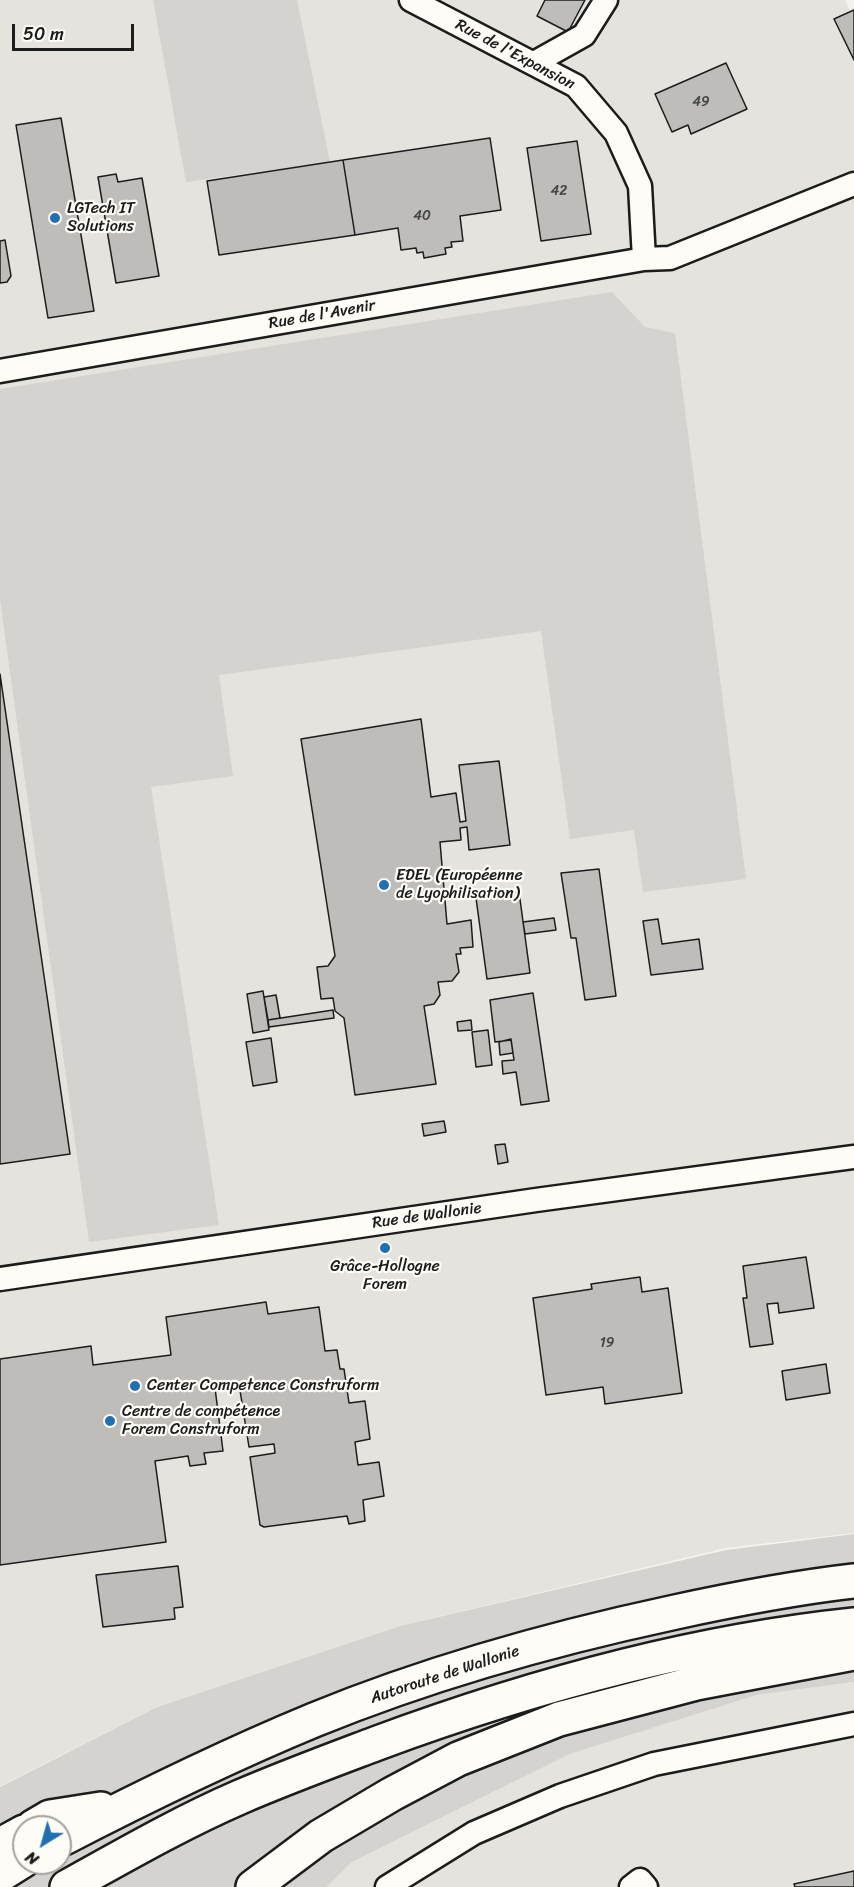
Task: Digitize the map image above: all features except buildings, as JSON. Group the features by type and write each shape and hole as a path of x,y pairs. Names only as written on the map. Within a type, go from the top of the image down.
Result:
{"highway":[{"name":"Autoroute de Wallonie","path":"72,1834 221,1760 316,1719 419,1681 520,1650 615,1625 715,1603 854,1581"},
{"path":"67,1887 148,1842 239,1797 434,1722 521,1694 626,1665 777,1636 854,1624"},
{"path":"253,1887 321,1836 392,1794 458,1759 559,1719 696,1683 854,1653"},
{"path":"63,1815 129,1804"}],"street":[{"name":"Rue de l'Expansion","path":"411,0 576,86 616,133 640,186 644,259"},
{"path":"534,63 584,35 606,0"},
{"name":"Rue de l'Avenir","path":"0,371 644,259 670,258 854,184"},
{"name":"Rue de Wallonie","path":"0,1279 536,1200 854,1157"},
{"path":"387,1887 474,1833 560,1797 654,1764 854,1724"},
{"path":"631,1887 640,1880 646,1887"}],"shaded area":[{"path":"0,0 845,0 850,10 854,8 854,1533 726,1548 400,1626 157,1707 0,1786"},
{"path":"153,0 297,0 330,162 186,182"},
{"path":"612,292 645,327 675,333 746,879 643,892 634,830 570,839 541,631 219,675 233,776 151,787 219,1225 89,1242 0,600 0,389"},
{"path":"854,1534 854,1682 757,1695 570,1754 352,1862 327,1887 0,1887 0,1787 157,1707 400,1626 726,1550"},
{"path":"854,1682 854,1887 327,1887 352,1862 570,1754 757,1695"}],"place":[{"name":"LGTech IT Solutions","path":"55,218"},
{"name":"EDEL (Européenne de Lyophilisation)","path":"384,885"},
{"name":"Grâce-Hollogne Forem","path":"385,1248"},
{"name":"Center Competence Construform","path":"135,1386"},
{"name":"Centre de compétence Forem Construform","path":"110,1421"}]}
